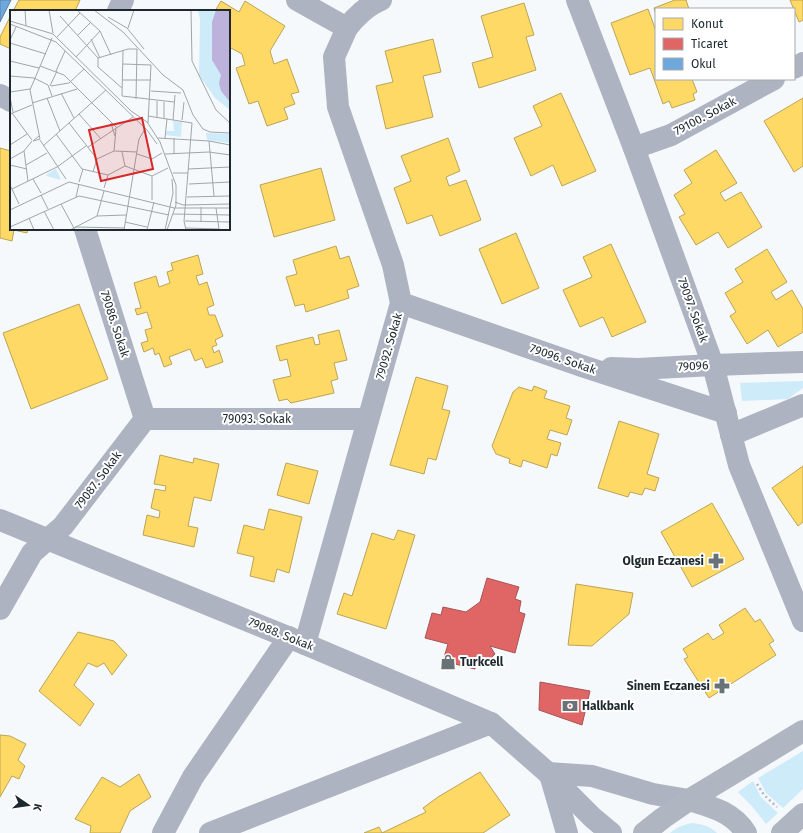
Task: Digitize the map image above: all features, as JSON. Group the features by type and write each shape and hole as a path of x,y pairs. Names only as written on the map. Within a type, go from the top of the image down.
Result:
{"main road":[{"path":"644,833 658,821 689,800 803,731"},
{"path":"689,800 718,808 742,826 746,833"},
{"path":"782,833 803,814"}],"street":[{"path":"118,10 123,0"},
{"path":"297,0 347,28"},
{"name":"79092. Sokak","path":"163,833 193,777 297,640 348,494 402,303 393,264 338,107 334,57 347,28 356,17 381,0"},
{"name":"79097. Sokak","path":"577,0 634,148 714,365 739,465 803,621"},
{"name":"79100. Sokak","path":"634,148 671,135 772,80"},
{"path":"0,95 10,100"},
{"name":"79086. Sokak","path":"85,230 145,419"},
{"name":"79096. Sokak","path":"402,303 582,366 726,413"},
{"name":"79096","path":"582,366 638,369 803,362"},
{"path":"731,436 803,405"},
{"name":"79093. Sokak","path":"145,419 368,419"},
{"name":"79087. Sokak","path":"0,609 32,553 63,526 145,419"},
{"name":"79088. Sokak","path":"0,520 297,640 491,723 548,773 593,818 611,833"},
{"path":"210,833 491,723"},
{"path":"567,833 562,812 548,773 592,776 653,794 689,800"}],"path":[{"path":"755,780 764,795 780,810"}],"shaded area":[{"path":"803,381 803,388 788,399 742,401 740,383"},
{"path":"803,751 803,789 783,808 766,793 758,778"},
{"path":"753,781 761,797 778,813 766,824 751,805 738,792"},
{"path":"692,823 706,826 717,833 670,833 680,826"}],"building: Konut":[{"path":"19,0 80,0 75,10 14,10"},
{"path":"675,0 686,0 689,8 655,8 655,12 654,8"},
{"path":"790,0 803,0 803,20 799,22 795,8 793,8"},
{"path":"221,1 239,12 245,1 285,26 270,51 274,64 287,59 299,92 291,94 295,104 284,108 288,119 267,126 258,101 249,104 236,68 245,65 242,54 230,48 230,10 216,10"},
{"path":"524,3 534,35 526,37 536,70 479,88 472,63 493,57 481,16"},
{"path":"648,9 655,28 655,80 692,80 697,92 693,94 695,100 672,108 669,101 663,104 650,68 630,75 611,23"},
{"path":"10,17 10,49 0,44 0,37"},
{"path":"433,39 441,72 423,76 433,117 386,129 376,86 393,82 385,51"},
{"path":"561,93 596,171 562,186 553,165 531,176 514,138 542,126 533,106"},
{"path":"803,98 803,166 794,172 764,121"},
{"path":"448,138 460,171 446,177 449,186 466,180 481,220 440,236 432,215 407,224 394,188 411,181 401,156"},
{"path":"0,148 10,151 10,230 14,230 12,241 0,238"},
{"path":"716,150 737,183 720,193 725,201 741,192 762,227 728,248 718,232 696,245 679,217 685,214 674,195 692,183 684,170"},
{"path":"321,168 335,220 274,237 260,185"},
{"path":"14,230 28,230 27,233"},
{"path":"516,233 539,288 502,304 479,249"},
{"path":"611,244 646,322 612,337 603,317 580,327 563,290 592,277 583,257"},
{"path":"336,246 340,259 349,256 359,286 347,290 349,298 306,312 304,304 295,306 286,277 297,274 293,260"},
{"path":"767,249 787,282 771,292 776,300 792,290 803,309 803,332 778,347 768,330 747,344 730,316 736,312 725,293 743,282 735,269"},
{"path":"198,255 203,274 196,276 199,285 207,282 214,305 207,308 209,315 215,315 223,336 215,340 217,345 212,347 214,353 219,350 223,362 206,368 202,358 195,361 190,349 169,357 172,364 164,367 159,353 155,355 153,348 144,352 141,343 148,341 145,330 152,328 147,312 137,315 135,309 141,308 134,283 156,276 159,287 170,283 167,272 173,270 171,263"},
{"path":"79,304 108,379 31,409 3,333"},
{"path":"339,330 347,360 334,363 338,379 331,381 334,393 291,403 287,399 279,401 273,380 291,376 287,359 280,361 276,346 313,337 315,345 320,344 318,335"},
{"path":"416,377 448,386 442,409 450,411 436,460 428,458 424,474 390,465"},
{"path":"534,386 547,391 544,398 570,406 566,418 572,420 567,435 550,430 547,439 561,443 557,456 551,454 547,468 523,460 521,467 509,463 510,459 496,454 492,446 513,392 519,387 532,391"},
{"path":"619,421 659,434 647,474 659,478 655,491 645,488 642,495 630,492 628,497 598,488"},
{"path":"160,455 193,463 194,458 219,464 211,501 194,497 188,526 198,528 194,547 143,535 147,515 159,518 160,511 151,508 155,489 165,491 166,486 154,484"},
{"path":"286,463 318,471 309,504 277,495"},
{"path":"803,466 803,522 798,526 772,488"},
{"path":"712,503 744,559 692,587 661,532"},
{"path":"269,509 302,517 289,573 277,569 274,582 250,576 254,557 237,553 244,525 264,530"},
{"path":"398,530 415,535 386,629 337,614 344,593 352,596 372,533 394,540"},
{"path":"576,584 633,593 629,614 592,646 568,645"},
{"path":"745,608 755,622 760,619 774,641 769,644 776,655 709,698 684,659 688,657 683,649 708,633 713,640 724,633 719,625"},
{"path":"78,632 114,641 127,655 112,675 104,663 97,667 88,663 74,685 94,704 80,726 39,691"},
{"path":"0,735 10,736 26,744 18,760 25,766 19,779 12,776 0,797"},
{"path":"480,772 510,815 483,833 382,833 426,812 423,808 438,797"},
{"path":"139,774 151,797 130,811 120,833 90,833 91,826 75,819 102,777 120,787"},
{"path":"379,827 382,833 364,833"}],"building: Ticaret":[{"path":"487,578 519,587 515,599 521,601 519,612 525,614 515,653 490,646 495,654 487,662 477,660 475,669 443,661 448,644 425,638 432,613 441,615 443,607 466,612 480,602"},
{"path":"540,682 590,691 582,725 539,710"}],"building: Okul":[{"path":"0,0 11,0 0,22"}],"place":[{"name":"Olgun Eczanesi","path":"716,561"},
{"name":"Turkcell","path":"448,662"},
{"name":"Sinem Eczanesi","path":"722,686"},
{"name":"Halkbank","path":"570,706"}]}
